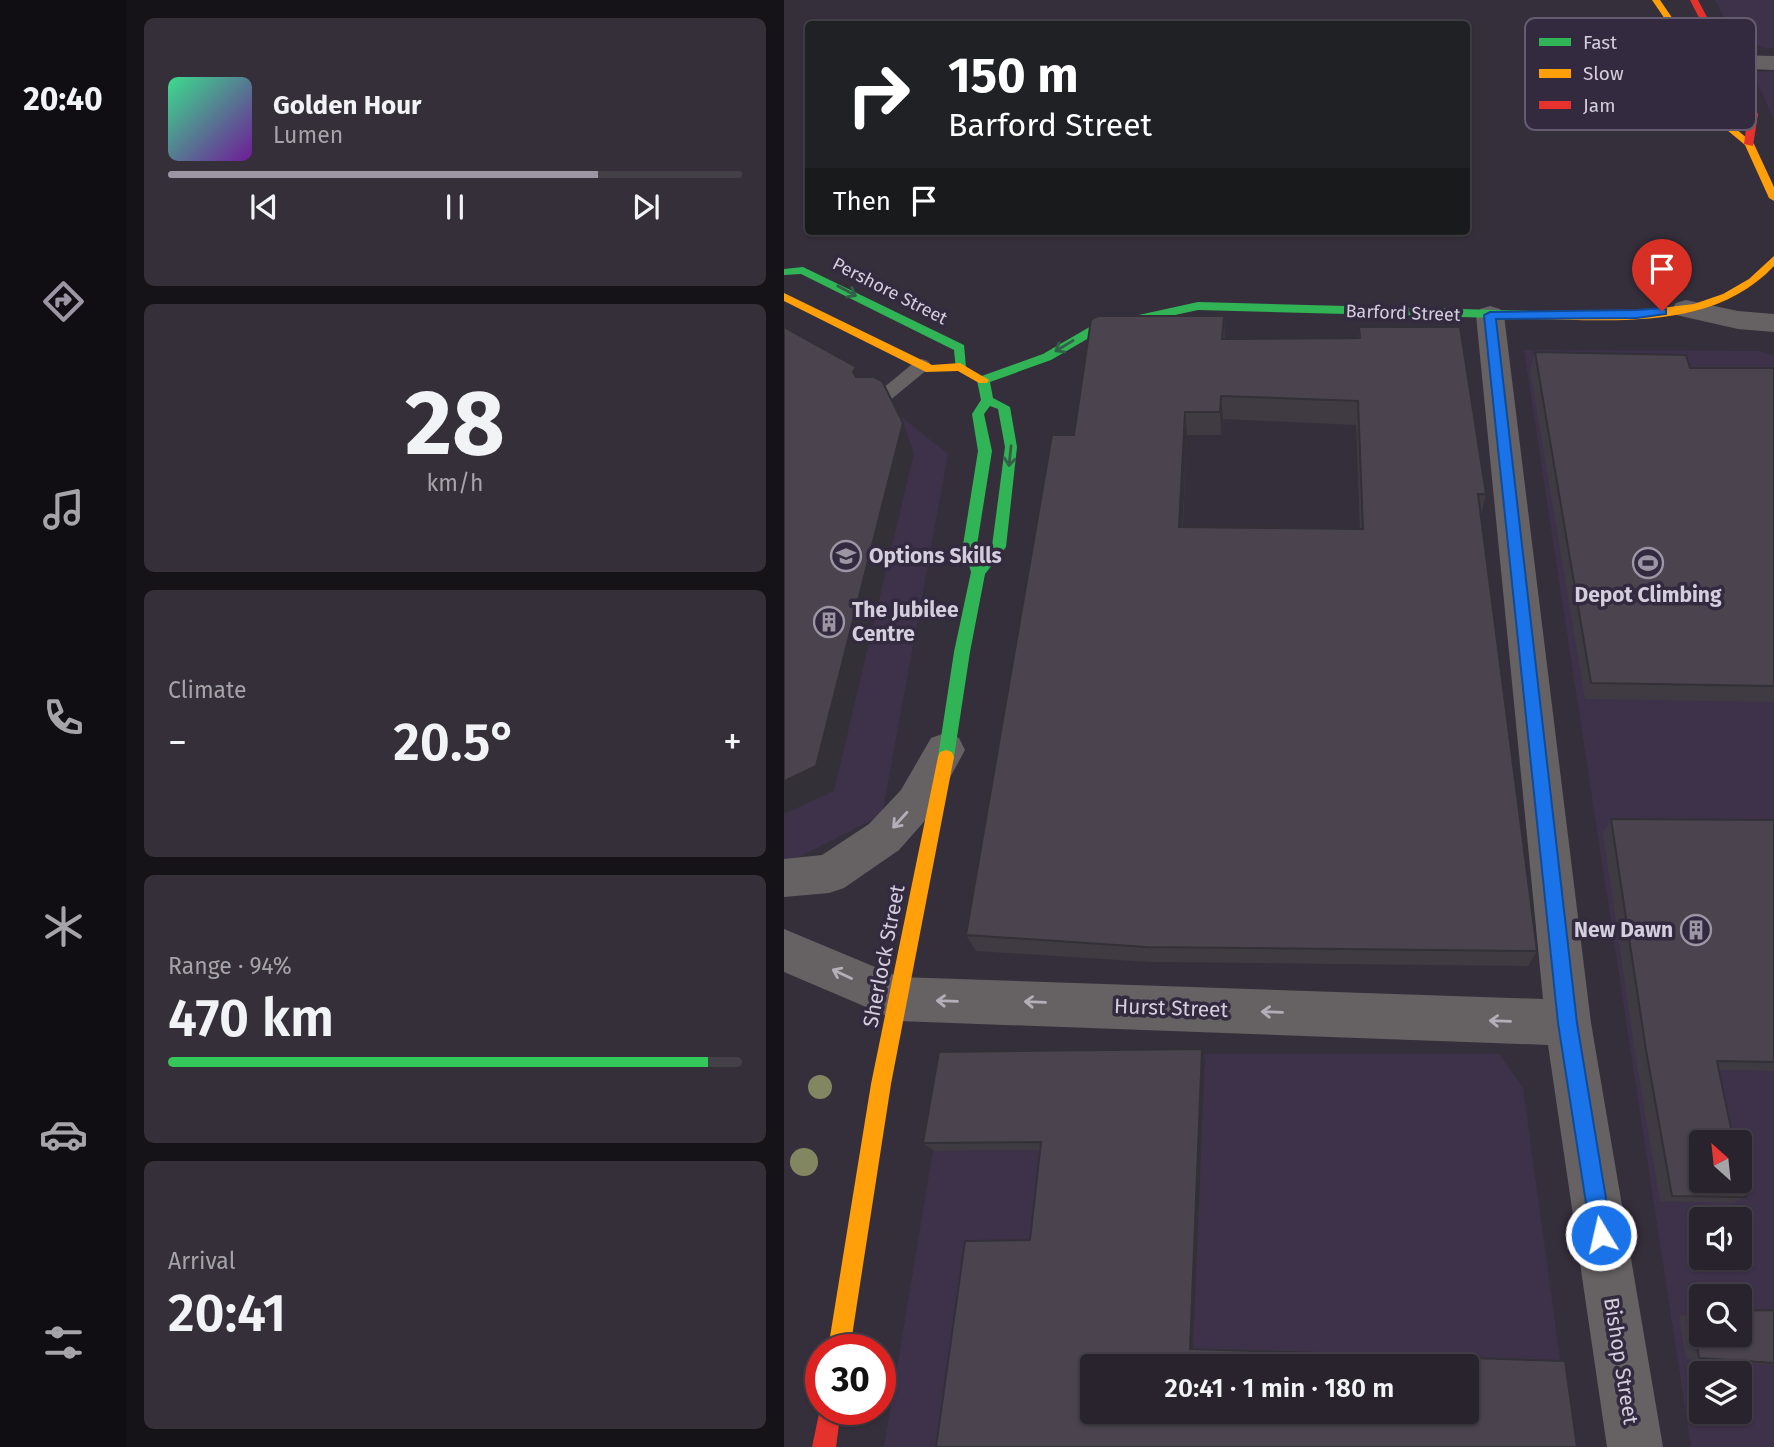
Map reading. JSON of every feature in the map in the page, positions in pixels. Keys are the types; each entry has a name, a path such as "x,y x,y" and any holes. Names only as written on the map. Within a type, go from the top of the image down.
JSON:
{"street":[{"path":"1656,0 1668,18"},
{"path":"1694,0 1703,18"},
{"path":"1756,62 1774,63"},
{"path":"1732,130 1749,144 1774,198"},
{"path":"1749,144 1751,130"},
{"path":"1686,309 1725,297 1753,282 1774,259"},
{"name":"Pershore Street","path":"784,272 803,270 960,348 960,367"},
{"name":"Barford Street","path":"1167,295 1198,306"},
{"path":"784,296 930,369 960,367 983,380"},
{"name":"Barford Street","path":"983,380 1002,369 1042,359 1095,329 1136,317 1162,315 1198,306 1490,315 1637,314 1686,309 1738,320 1774,323"},
{"name":"Bishop Street","path":"1490,315 1568,1023 1635,1447"},
{"name":"Barford Street","path":"1002,369 1014,352"},
{"name":"Sherlock Street","path":"841,1334 881,1084 949,742 962,652 978,572 970,545 985,451 978,414 987,400 983,380"},
{"name":"Sherlock Street","path":"978,572 999,547 1012,447 1004,407 987,400"},
{"path":"784,878 830,874 884,837 915,803 949,742"},
{"name":"Hurst Street","path":"784,950 899,999 1568,1023"},
{"path":"824,1447 827,1425"}],"lane":[{"path":"877,402 922,365"}],"shaded area":[{"path":"1715,0 1774,0 1774,48 1764,48 1756,44 1756,18 1725,18"},
{"path":"1774,71 1774,120 1756,80 1756,73"},
{"name":"The Jubilee Centre","path":"784,350 894,411 948,454 882,815 787,863 784,862"},
{"path":"1524,350 1760,351 1774,356 1774,1447 1691,1447"},
{"path":"949,1054 1499,1054 1523,1088 1572,1447 884,1447 888,1425 896,1425 896,1374"}],"building":[{"path":"1098,316 1224,316 1222,339 1360,338 1359,327 1460,327 1486,494 1478,494 1537,951 1146,947 966,935 1052,435 1074,435 1091,320","holes":["1221,396 1358,401 1363,529 1179,527 1185,412 1220,412"]},
{"name":"The Jubilee Centre","path":"784,327 856,367 853,372 856,377 874,377 882,381 903,423 816,766 784,781"},
{"name":"Depot Climbing","path":"1535,352 1686,355 1690,368 1774,368 1774,686 1591,683"},
{"name":"New Dawn","path":"1611,819 1774,820 1774,1062 1717,1061 1731,1130 1689,1130 1689,1194 1745,1194 1746,1197 1672,1196 1646,1050"},
{"path":"1202,1049 1190,1349 1346,1354 1080,1354 1080,1424 1479,1424 1479,1358 1565,1361 1577,1447 936,1447 965,1241 1030,1240 1041,1142 923,1143 939,1052"},
{"path":"1774,1310 1774,1363 1699,1358 1697,1347 1752,1347 1752,1311"}],"traffic: fast":[{"path":"784,272 803,270 960,348 960,367"},
{"path":"983,380 1047,357 1097,328 1198,306 1532,315"},
{"path":"978,572 970,545 985,451 978,414 987,400 983,380"},
{"path":"946,757 962,652 978,572 999,547 1011,447 1004,407 987,400"}],"traffic: slow":[{"path":"1656,0 1668,18"},
{"path":"1732,130 1749,144 1774,198"},
{"path":"1532,315 1628,315 1663,313 1696,307 1727,297 1753,281 1774,259"},
{"path":"784,296 930,369 960,367 983,380"},
{"path":"841,1334 881,1084 946,757"}],"traffic: jam":[{"path":"1694,0 1703,18"},
{"path":"1749,144 1751,130"},
{"path":"824,1447 827,1425"}],"place":[{"name":"Options Skills","path":"846,556"},
{"name":"Depot Climbing","path":"1648,563"},
{"name":"The Jubilee Centre","path":"829,622"},
{"name":"New Dawn","path":"1696,930"}],"route":[{"path":"1601,1235 1568,1023 1490,315 1637,314 1662,311"}]}
